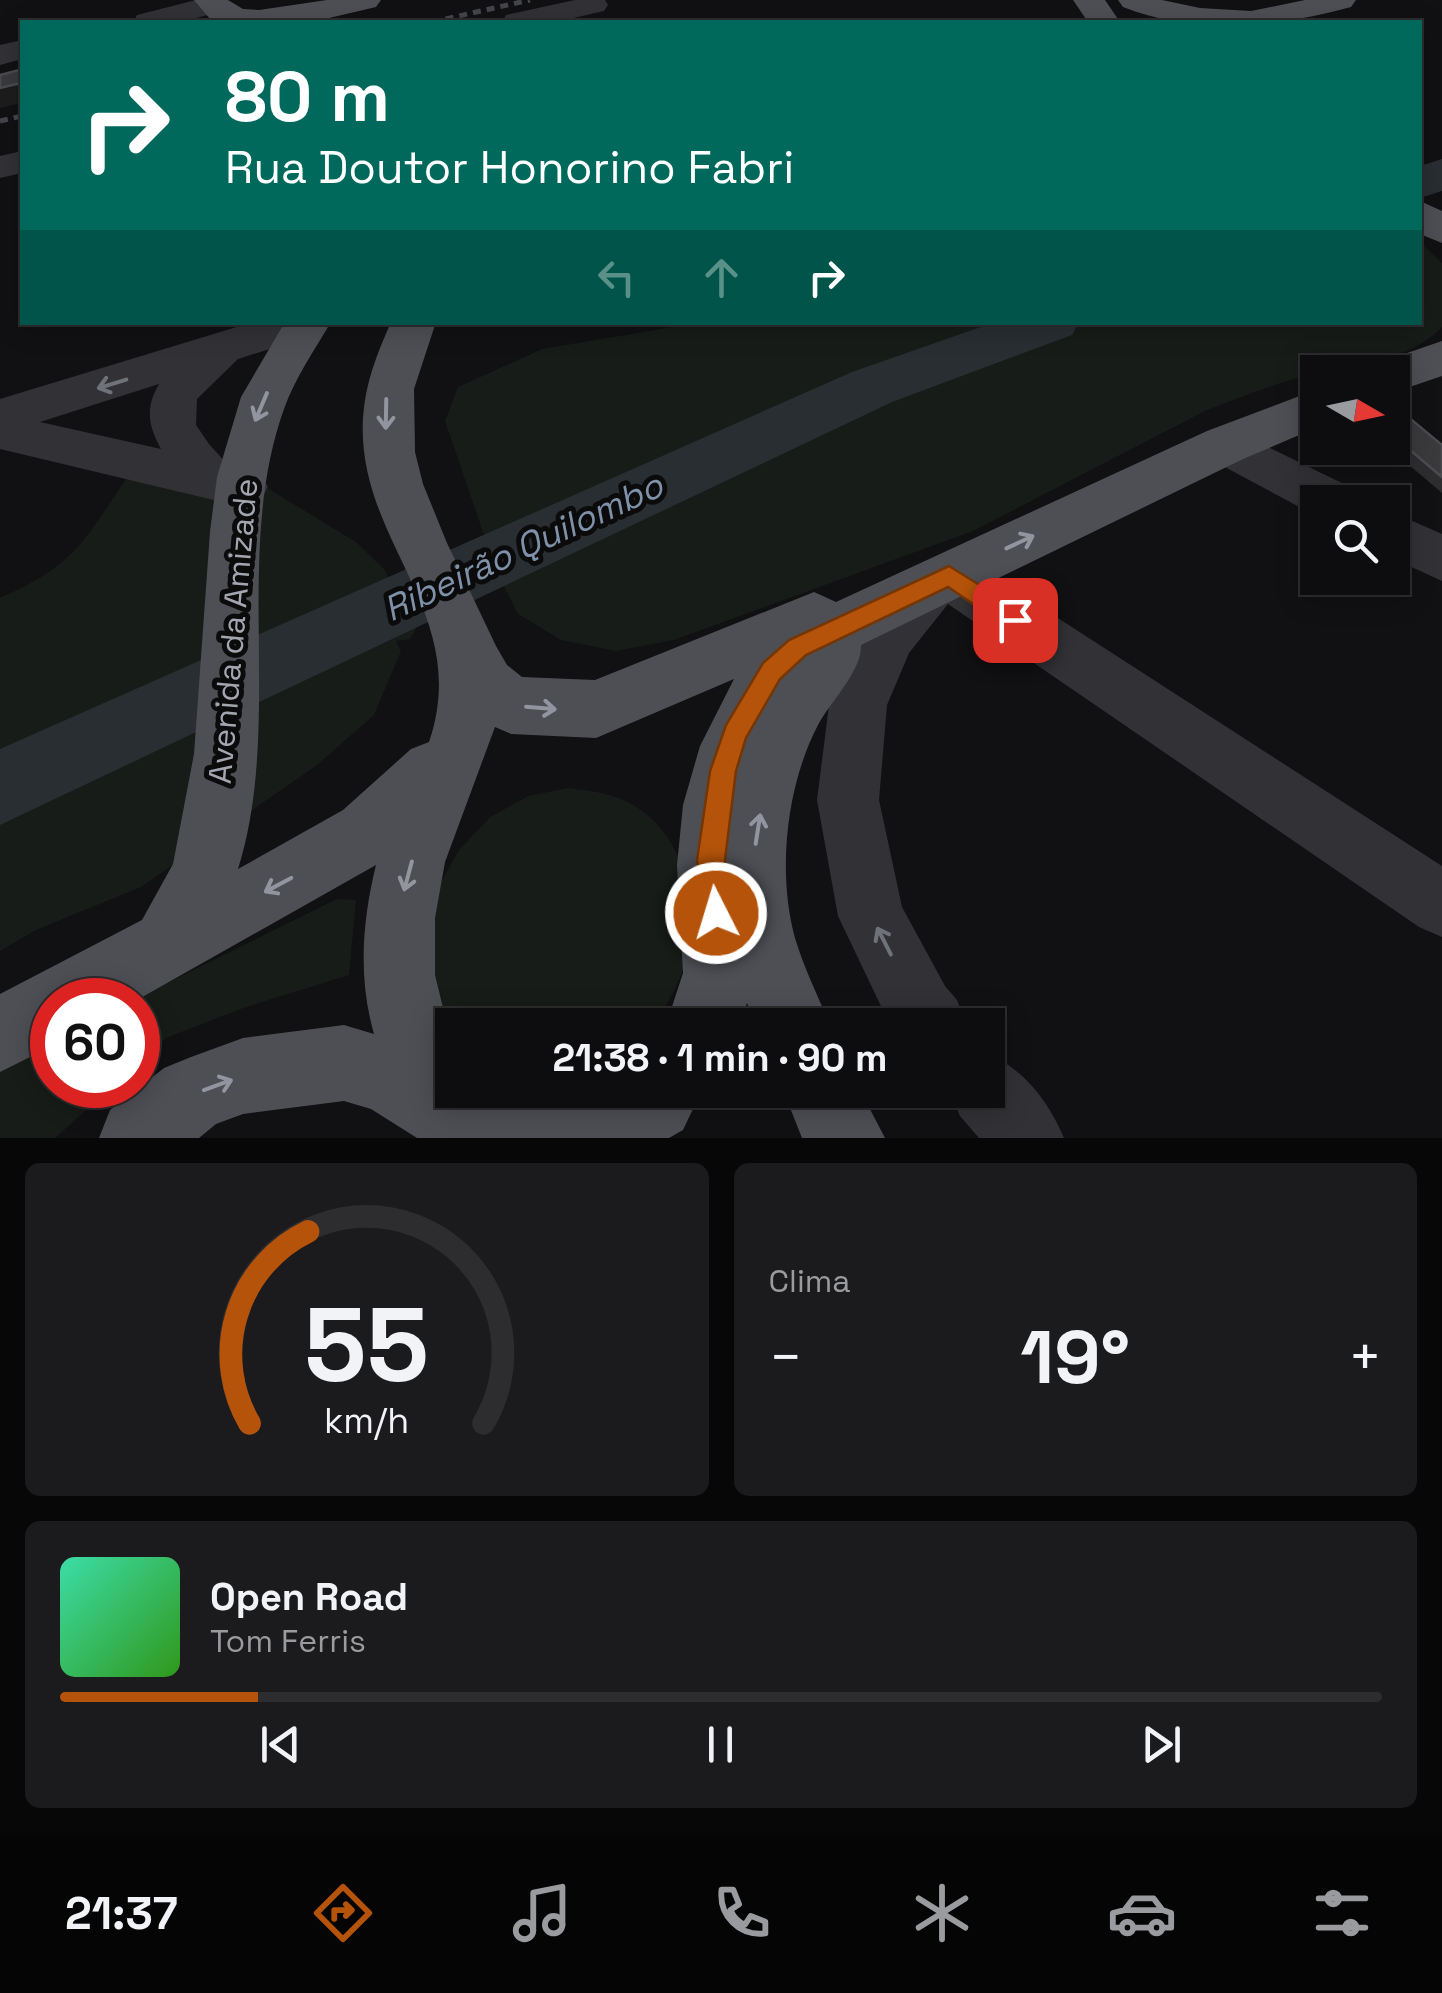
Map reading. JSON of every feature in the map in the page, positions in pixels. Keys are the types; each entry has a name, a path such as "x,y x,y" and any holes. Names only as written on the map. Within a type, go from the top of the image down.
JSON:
{"main road":[{"path":"226,12 296,16 365,0"},
{"path":"1274,20 1340,0"},
{"path":"1106,10 1217,20"},
{"path":"1106,10 1150,20"},
{"name":"Avenida da Amizade","path":"166,944 206,865 225,766 229,636 226,482 278,371 305,325"},
{"path":"412,325 395,358 386,395 386,443 410,521 465,658 486,685 511,705 596,709 786,626 862,600 920,590"},
{"path":"1410,370 1442,358"},
{"path":"709,1008 719,976 711,860 721,783 735,734 772,671 797,648 1225,445 1300,414"},
{"path":"786,1008 774,980 755,911 755,841 770,756 806,684 836,647 920,590"},
{"path":"104,978 330,858 376,829 410,801 436,768 465,658"},
{"path":"462,1127 419,1057 400,990 400,909 419,837 456,760 465,658"},
{"path":"0,1035 30,1018"},
{"path":"138,1138 191,1095 226,1082 243,1076 344,1063 389,1077 462,1127 525,1138 592,1136 645,1108"},
{"path":"828,1108 846,1138"}],"street":[{"path":"526,20 593,6"},
{"path":"164,20 226,12"},
{"path":"0,417 298,325"},
{"path":"221,351 188,373 174,396 170,418 180,447 226,482"},
{"path":"0,431 226,482"},
{"path":"1225,445 1301,485"},
{"path":"1410,542 1442,559"},
{"path":"918,1008 871,916 848,800 858,705 890,636 920,590 1442,904"},
{"path":"1001,1108 1027,1138"}],"shaded area":[{"path":"1422,244 1442,263 1442,327 1415,347 1397,355 1300,355 1300,378 1207,410 973,531 674,640 616,651 561,640 518,614 497,573 445,421 458,387 542,349 685,325 1422,325"},
{"path":"231,466 356,542 384,569 417,627 410,639 396,641 401,651 374,715 316,766 141,887 36,930 0,951 0,598 45,574 76,549 128,476"},
{"path":"568,788 606,794 641,810 663,831 678,856 691,916 681,976 663,1008 442,1008 431,986 436,891 459,850 490,817 528,796"},
{"path":"337,899 356,900 349,975 246,1007 160,1044 160,987"},
{"path":"30,1048 30,1108 88,1108 55,1138 0,1138 0,1063"}],"building":[{"path":"19,70 20,83 0,88 0,75"},
{"path":"1410,418 1442,445 1442,477 1410,450"}],"waterway":[{"name":"Ribeirão Quilombo","path":"1422,183 1442,173"},
{"name":"Ribeirão Quilombo","path":"0,787 872,387 1045,325"}],"railway":[{"path":"441,20 530,0"},
{"path":"0,121 20,116"}],"route":[{"path":"716,913 711,860 723,771 735,734 772,671 797,648 949,576 1015,620"}]}
